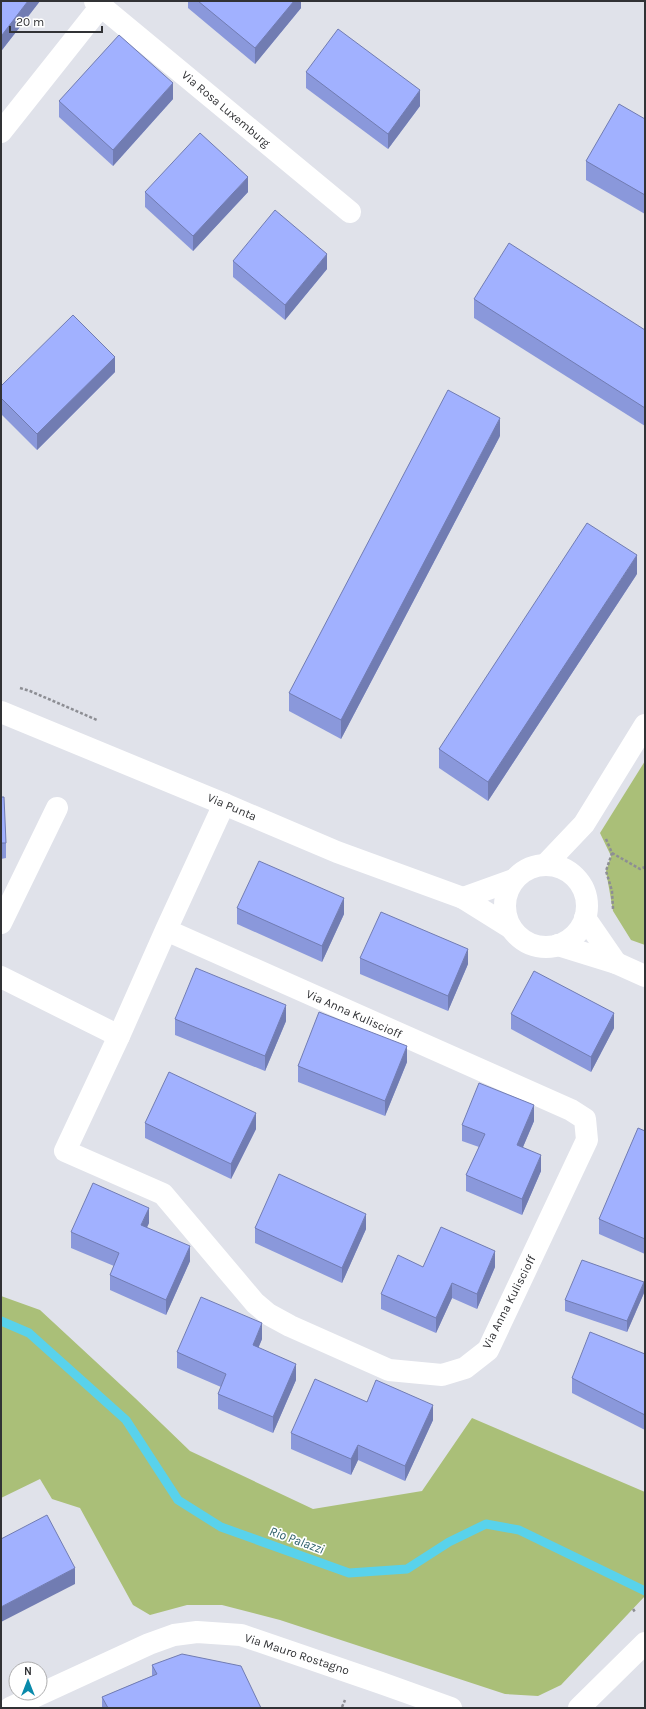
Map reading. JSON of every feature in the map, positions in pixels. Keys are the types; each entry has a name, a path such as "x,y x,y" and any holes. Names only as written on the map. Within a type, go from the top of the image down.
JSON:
{"street":[{"name":"Via Rosa Luxemburg","path":"1,132 98,4 350,212"},
{"name":"Via Punta","path":"1,712 337,852 463,898 511,928 518,936 527,942 537,946 558,945 570,939 579,930 585,918 587,906 586,895 573,874"},
{"path":"545,864 584,824 645,725"},
{"name":"Via Anna Kuliscioff","path":"166,930 571,1110 585,1119 587,1140 488,1350 465,1368 442,1375 389,1370 290,1326 268,1314 255,1303 163,1194 65,1151 119,1036 166,930 224,804"},
{"path":"1,923 56,808"},
{"path":"463,898 513,880 522,872 545,864 555,866 573,874 584,824"},
{"path":"511,928 506,916 505,904 513,880"},
{"path":"585,918 616,963"},
{"name":"Via Punta","path":"558,945 616,963 645,976"},
{"path":"1,977 119,1036"},
{"name":"Via Mauro Rostagno","path":"10,1708 149,1644 174,1635 197,1632 241,1635 381,1682 451,1708"},
{"path":"579,1708 645,1643"}],"path":[{"path":"15,687 30,691 103,722"},
{"path":"584,824 604,834 612,853 640,869 645,867"},
{"path":"612,853 606,871 612,891 613,911"},
{"path":"632,1609 635,1612"}],"green space":[{"path":"645,761 645,945 631,940 613,911 606,871 611,856 600,833"},
{"path":"1,1296 40,1310 190,1451 313,1509 422,1491 472,1418 645,1492 645,1596 561,1685 538,1696 505,1694 280,1620 222,1605 187,1605 150,1615 133,1605 80,1508 52,1499 40,1479 1,1498"}],"building":[{"path":"1,1 28,1 2,35 1,34"},
{"path":"198,1 294,1 255,48"},
{"path":"338,29 420,90 388,134 306,72"},
{"path":"119,35 173,83 113,150 59,101"},
{"path":"619,104 645,119 645,195 586,161"},
{"path":"200,133 248,177 193,236 145,192"},
{"path":"275,210 327,254 285,305 233,261"},
{"path":"509,243 645,330 645,408 474,299"},
{"path":"73,315 115,357 37,434 1,398 1,386"},
{"path":"448,390 500,418 341,720 289,693"},
{"path":"587,523 637,555 488,782 439,749"},
{"path":"1,797 4,797 6,843 1,843"},
{"path":"259,861 344,898 322,946 237,908"},
{"path":"381,912 468,949 448,996 360,958"},
{"path":"196,968 286,1005 265,1056 175,1019"},
{"path":"534,971 614,1013 591,1057 511,1014"},
{"path":"319,1012 407,1046 385,1101 298,1066"},
{"path":"169,1072 256,1113 231,1164 145,1123"},
{"path":"479,1083 534,1105 517,1145 541,1155 522,1199 466,1175 485,1134 462,1125"},
{"path":"638,1128 645,1131 645,1239 599,1219"},
{"path":"279,1174 366,1214 342,1268 255,1228"},
{"path":"93,1183 149,1208 141,1225 190,1246 166,1300 110,1275 119,1253 71,1232"},
{"path":"441,1227 495,1251 477,1294 452,1283 436,1318 381,1294 398,1255 423,1267"},
{"path":"582,1260 644,1282 627,1321 565,1300"},
{"path":"201,1297 262,1323 253,1345 296,1364 273,1417 218,1394 226,1374 177,1352"},
{"path":"590,1332 645,1354 645,1415 572,1378"},
{"path":"315,1379 367,1402 376,1380 433,1405 405,1466 358,1445 351,1459 291,1433"},
{"path":"47,1515 75,1568 1,1607 1,1539"},
{"path":"182,1654 241,1666 261,1708 108,1708 102,1697 157,1674 152,1665"}],"waterway":[{"name":"Rio Palazzi","path":"1,1321 29,1333 126,1420 178,1500 221,1527 349,1573 407,1569 449,1542 486,1524 519,1530 645,1591"}]}
